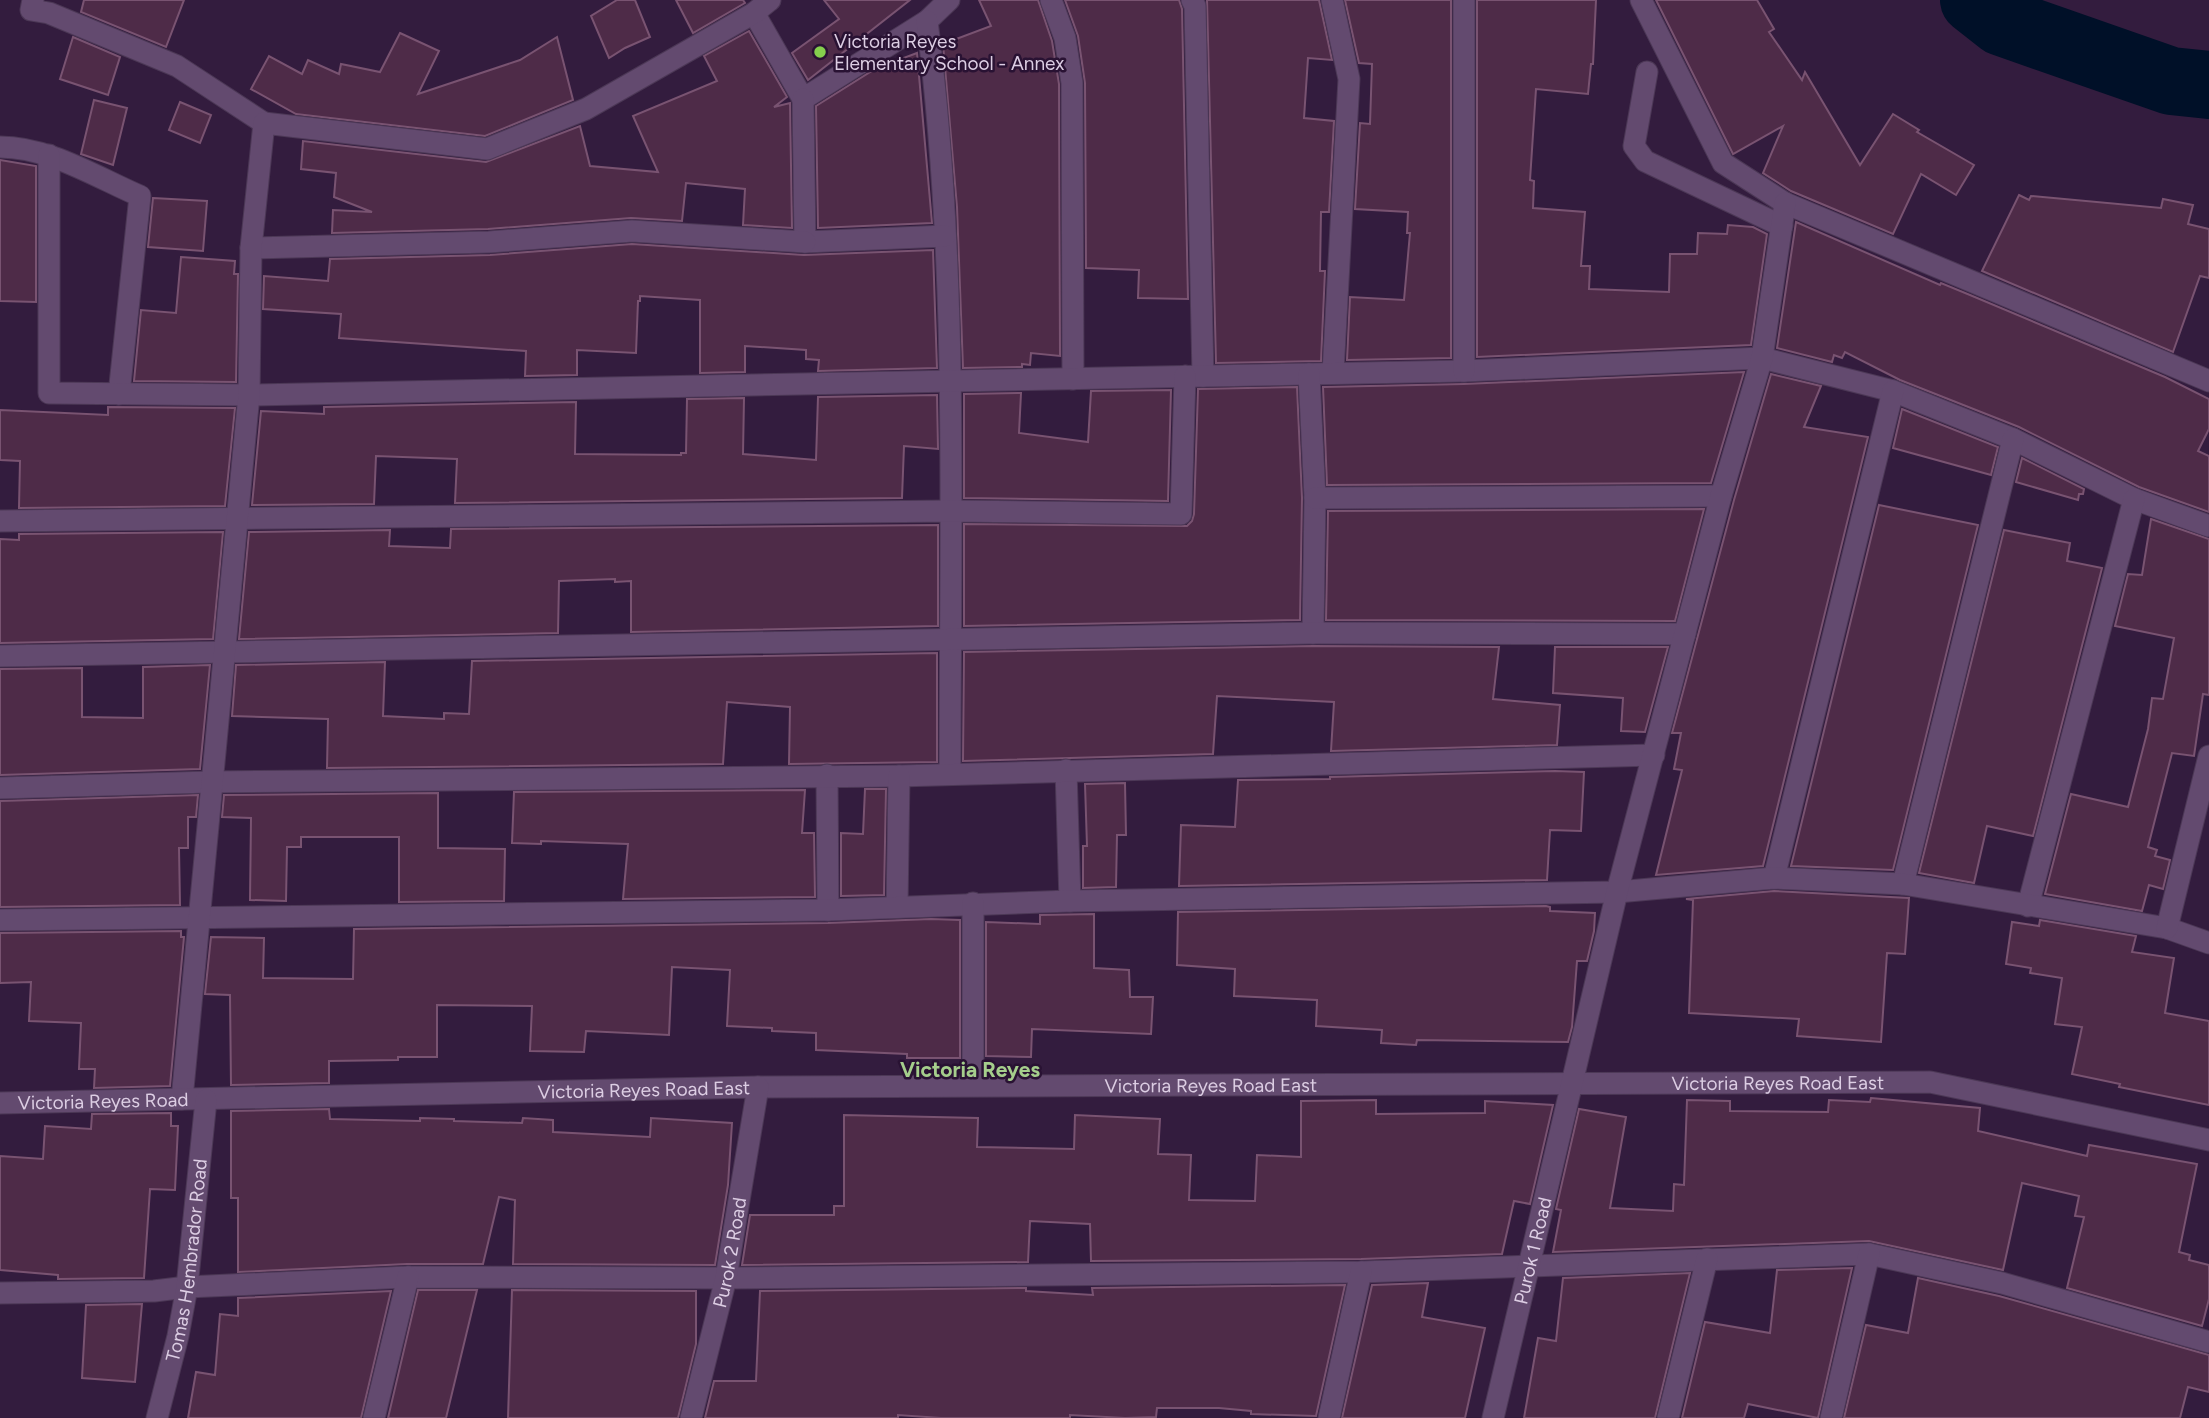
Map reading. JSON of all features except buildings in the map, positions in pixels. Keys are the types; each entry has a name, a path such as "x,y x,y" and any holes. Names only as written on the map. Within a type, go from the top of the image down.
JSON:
{"street":[{"path":"33,0 31,10 49,13 177,66 264,123 487,149 586,109 762,6 803,99 804,242"},
{"path":"803,99 927,21 949,0"},
{"path":"1051,0 1065,38 1072,83 1073,379"},
{"path":"0,521 951,511 1181,514 1194,376 1195,6 1192,0"},
{"path":"1332,0 1349,79 1333,373"},
{"path":"1464,0 1464,371"},
{"path":"1641,0 1723,163 1785,203 2209,380"},
{"path":"927,21 945,236 951,381 950,773"},
{"path":"1647,72 1634,146 1644,161 1782,226"},
{"path":"182,1099 210,782 249,395 251,248 264,123"},
{"path":"0,146 19,147 49,155 140,196 119,394"},
{"path":"49,155 49,393 249,395 1073,379 1464,371 1762,358 1893,391 2013,439 2134,499 2209,526"},
{"name":"Purok 1 Road","path":"1493,1418 1617,892 1721,496 1762,358 1785,203"},
{"path":"251,248 489,242 632,231 804,242 945,236"},
{"path":"1309,374 1315,498 1313,633"},
{"path":"1774,878 1893,391"},
{"path":"1903,884 2013,439"},
{"path":"1315,498 1721,496"},
{"path":"2028,906 2134,499"},
{"path":"0,656 1313,633 1685,634"},
{"path":"0,788 210,782 899,776 1654,755"},
{"path":"2167,928 2203,807 2209,756"},
{"path":"1066,770 1070,901"},
{"path":"827,775 828,909"},
{"path":"897,907 899,776"},
{"path":"0,920 828,909 973,903 1617,892 1774,878 1903,884 2167,928 2209,943"},
{"path":"973,903 973,1085"},
{"name":"Victoria Reyes Road East","path":"206,1100 758,1087 1930,1082 2209,1140"},
{"name":"Purok 2 Road","path":"691,1418 726,1278 758,1087"},
{"name":"Victoria Reyes Road","path":"0,1103 206,1100"},
{"name":"Tomas Hembrador Road","path":"157,1418 178,1336 187,1287 206,1100"},
{"path":"0,1293 154,1292 187,1287 408,1277 726,1278 1361,1272 1869,1254 2002,1283 2209,1342"},
{"path":"1830,1418 1869,1254"},
{"path":"1668,1418 1707,1259"},
{"path":"1329,1418 1361,1272"},
{"path":"373,1418 408,1277"}],"waterway":[{"path":"1974,0 2002,22 2171,81 2209,85"}],"place":[{"name":"Victoria Reyes Elementary School - Annex","path":"820,52"}],"district":[{"name":"Victoria Reyes","path":"970,1069"}]}
